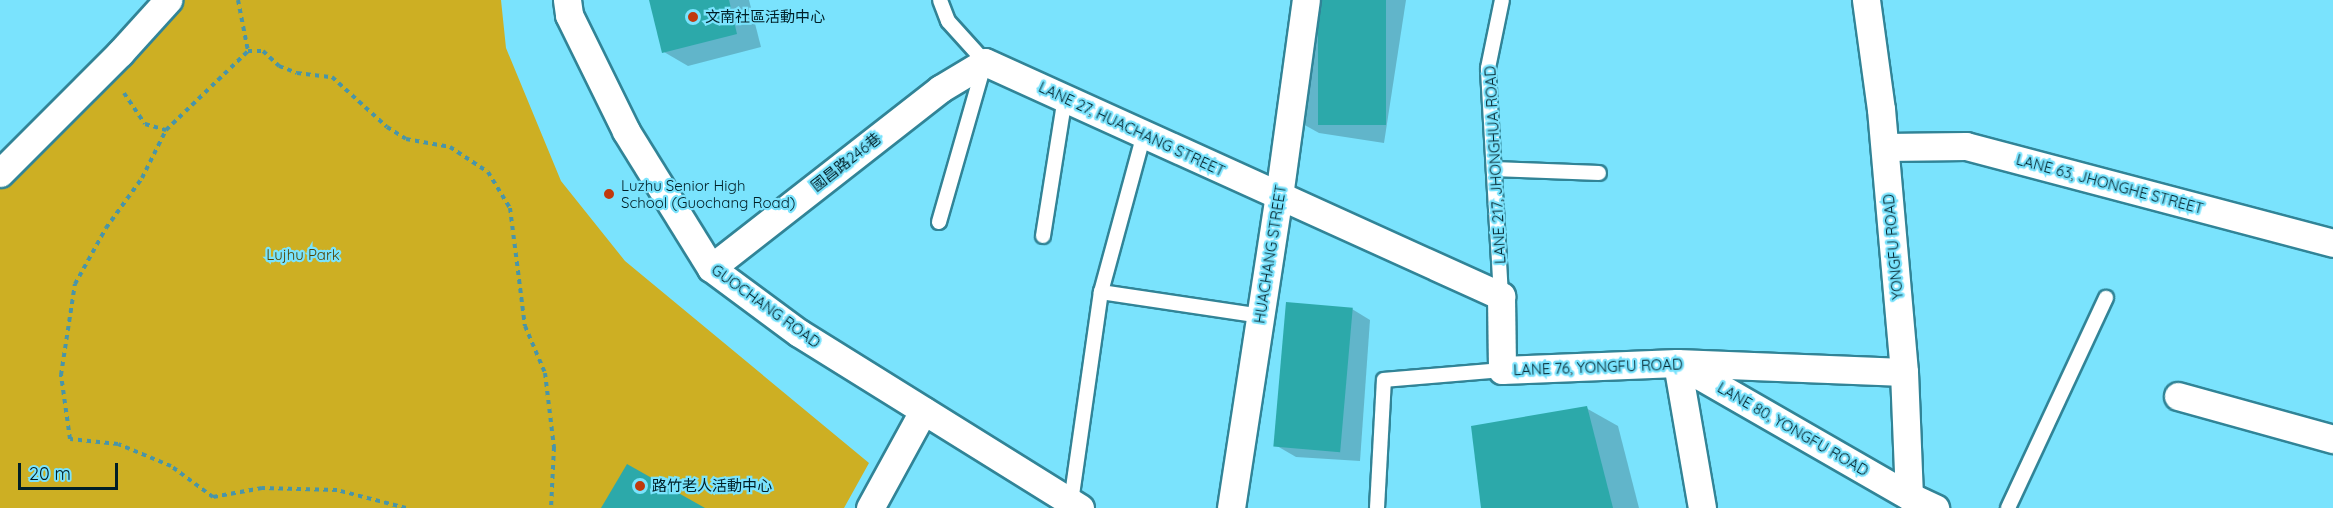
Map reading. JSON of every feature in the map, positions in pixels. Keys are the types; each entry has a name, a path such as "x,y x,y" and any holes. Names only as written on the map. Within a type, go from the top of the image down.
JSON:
{"street":[{"path":"0,173 108,66 168,0"},
{"name":"GUOCHANG ROAD","path":"567,0 569,15 627,130 711,268 799,333 1075,505"},
{"name":"HUACHANG STREET","path":"1231,508 1279,196 1306,0"},
{"name":"YONGFU ROAD","path":"1866,0 1885,147 1904,372 1910,496"},
{"name":"國昌路246巷","path":"711,268 940,89 986,62"},
{"name":"LANE 27, HUACHANG STREET","path":"986,62 1279,196"},
{"name":"LANE 63, JHONGHE STREET","path":"1885,147 1966,146 2333,243"},
{"path":"1279,196 1501,296"},
{"name":"LANE 76, YONGFU ROAD","path":"1501,296 1502,370 1677,363 1904,372"},
{"path":"1677,363 1702,508"},
{"name":"LANE 80, YONGFU ROAD","path":"1677,363 1935,508"},
{"path":"2178,396 2333,439"},
{"path":"870,508 923,411"}],"lane":[{"path":"939,222 986,62 948,21 940,0"},
{"name":"LANE 217, JHONGHUA ROAD","path":"1501,296 1488,68 1502,0"},
{"path":"1043,236 1065,98"},
{"path":"1075,505 1101,292 1144,134"},
{"path":"1494,169 1599,173"},
{"path":"1101,292 1261,316"},
{"path":"2008,508 2106,298"},
{"path":"1377,508 1384,380 1502,370"}],"path":[{"path":"238,0 248,51"},
{"path":"406,508 337,490 262,488 213,497 171,466 118,444 70,439 61,375 75,284 106,228 142,178 166,130 248,51 263,51 279,66 297,73 332,77 387,127 406,139 450,147 488,172 510,208 525,326 545,373 554,447 552,508"},
{"path":"108,66 128,103 144,123 166,130"}],"green space":[{"name":"Lujhu Park","path":"183,0 501,0 506,48 561,181 625,261 869,463 844,508 0,508 0,187"}],"building":[{"name":"文南社區活動中心","path":"649,0 729,0 737,34 662,53"},
{"path":"1318,0 1386,0 1386,125 1318,125"},
{"path":"1286,302 1353,308 1340,452 1273,446"},
{"path":"1587,406 1613,508 1481,508 1471,426"},
{"name":"路竹老人活動中心","path":"627,464 705,508 601,508"}],"place":[{"name":"文南社區活動中心","path":"693,17"},
{"name":"Luzhu Senior High School (Guochang Road)","path":"609,194"},
{"name":"路竹老人活動中心","path":"640,486"}]}
